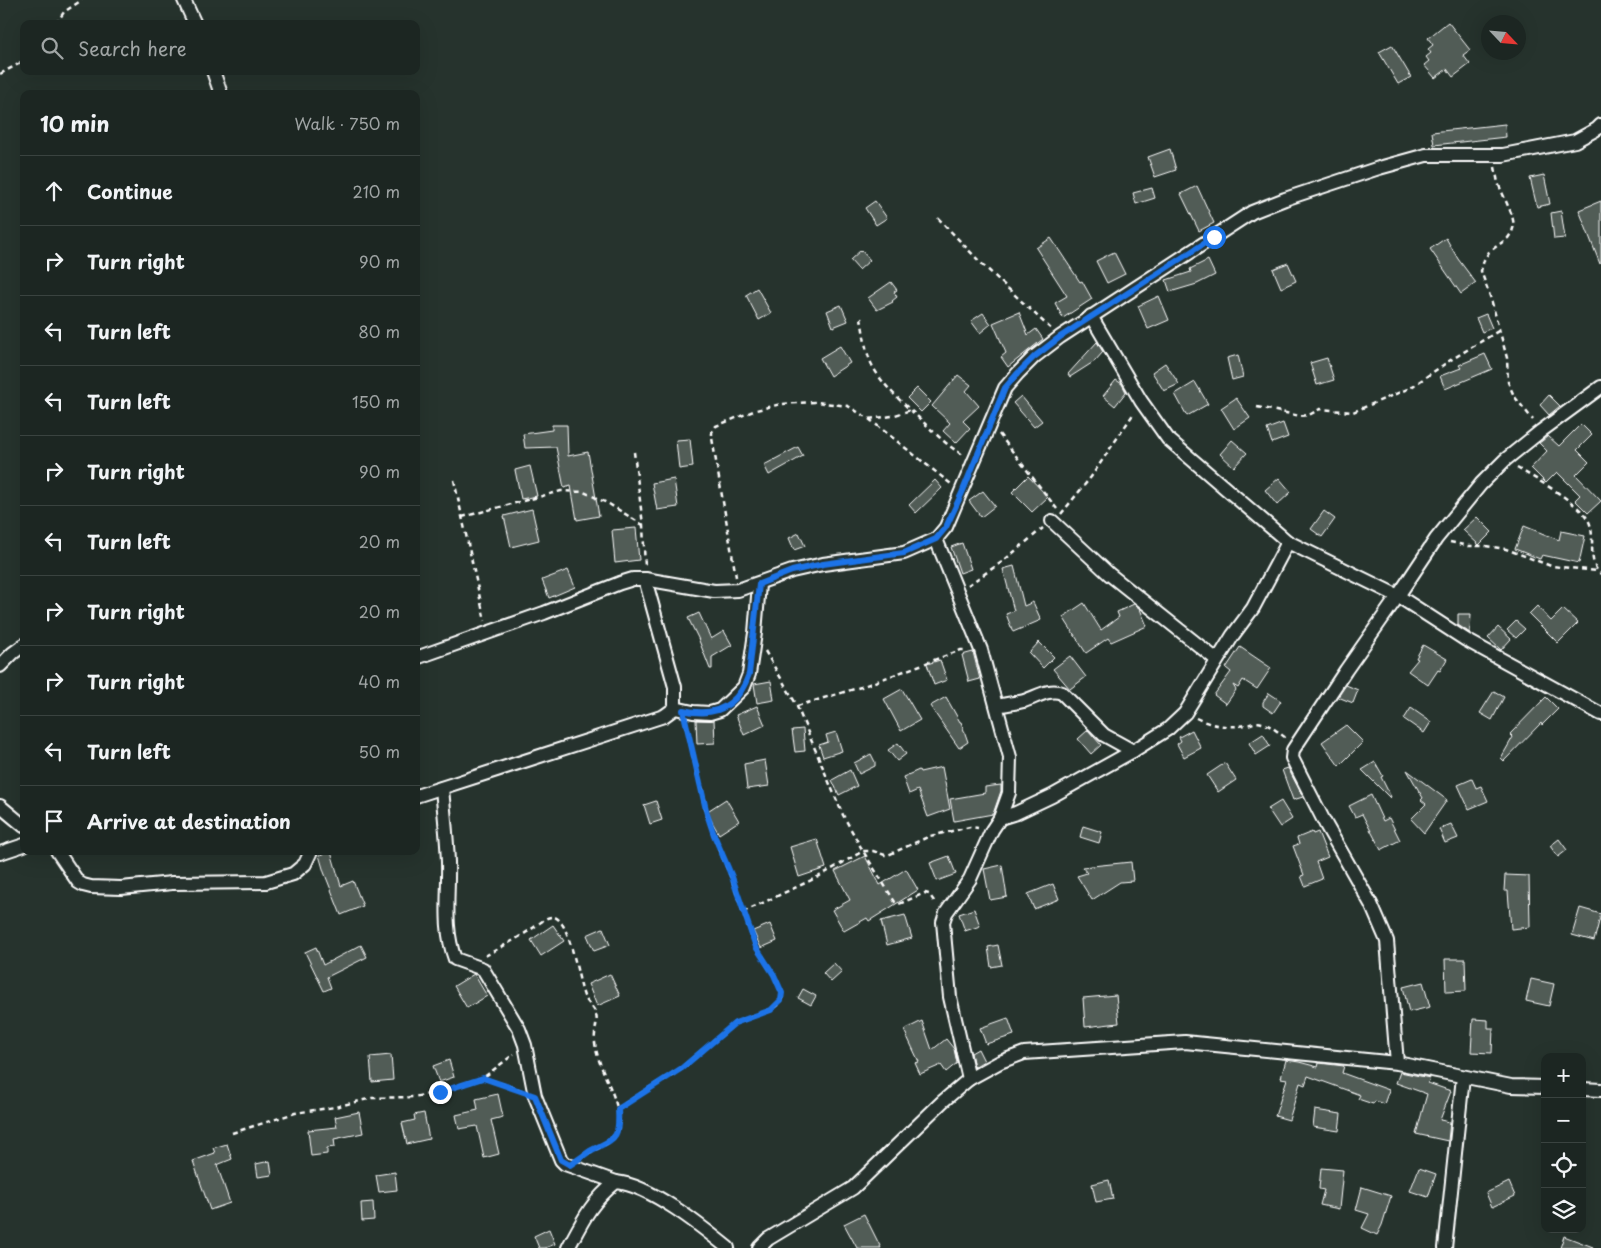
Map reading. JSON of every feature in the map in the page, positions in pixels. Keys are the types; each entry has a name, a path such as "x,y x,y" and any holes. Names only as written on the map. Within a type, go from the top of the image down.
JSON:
{"street":[{"path":"184,0 193,20"},
{"path":"215,75 220,90"},
{"path":"420,657 544,613 620,582 632,579 645,579 714,592 738,590 792,571 823,564 904,553 936,539 946,527 962,493 1005,388 1034,357 1091,316 1229,227 1260,209 1379,168 1426,155 1493,156 1575,141 1601,125"},
{"path":"1091,316 1141,401 1168,439 1288,542 1398,596 1466,640 1601,714"},
{"path":"1397,1063 1387,941 1371,904 1326,825 1292,758 1293,750 1436,539 1481,484 1505,460 1601,387"},
{"path":"1056,518 1109,574 1217,660"},
{"path":"936,539 981,650 1010,757 1009,793 1000,818 992,830 970,878 944,917 943,922 950,997 969,1079"},
{"path":"1000,818 1016,813 1052,796 1133,751 1168,729 1186,713 1217,660 1253,608 1288,542"},
{"path":"645,579 679,709"},
{"path":"420,795 664,716 679,709 710,713 720,710 738,695 744,687 749,674 759,584"},
{"path":"0,666 20,648"},
{"path":"996,706 1024,701 1051,691 1062,693 1104,735 1133,751"},
{"path":"442,788 448,863 448,915 450,938 455,959 483,969 519,1029 525,1045 535,1096 561,1160 616,1182 628,1183 642,1188 701,1226 728,1248"},
{"path":"0,806 20,823"},
{"path":"0,853 20,846"},
{"path":"60,855 78,882 83,885 121,888 172,883 266,882 293,874 305,864 309,855"},
{"path":"759,1248 768,1239 853,1188 942,1102 969,1079 1000,1062 1024,1053 1185,1042 1397,1063 1512,1086 1541,1087"},
{"path":"1445,1248 1463,1077"},
{"path":"1586,1089 1601,1090"},
{"path":"568,1248 587,1212 602,1194 616,1182"}],"path":[{"path":"59,20 64,12 82,0"},
{"path":"0,74 20,63"},
{"path":"1493,156 1498,183 1512,215 1514,225 1512,232 1489,252 1481,271 1491,299 1507,358 1508,382 1514,396 1541,431"},
{"path":"938,218 982,264 1060,337"},
{"path":"861,318 866,350 872,365 887,388 944,441 961,454 975,461"},
{"path":"1257,407 1300,416 1309,415 1320,409 1353,412 1410,388 1449,361 1500,330"},
{"path":"958,591 1002,562 1056,518 1091,477 1141,401"},
{"path":"738,590 712,438 712,432 716,426 756,410 781,404 816,402 848,406 869,419 962,493"},
{"path":"869,419 892,416 911,410"},
{"path":"990,422 1056,518"},
{"path":"634,452 644,525 645,579"},
{"path":"1505,460 1551,488 1587,518 1593,530 1593,553 1598,571 1601,574"},
{"path":"454,480 488,633"},
{"path":"462,517 561,491 584,492 644,525"},
{"path":"1436,539 1468,546 1506,549 1551,566 1598,571"},
{"path":"755,632 796,706 862,851 895,902 899,904 925,893 929,894 944,917"},
{"path":"796,706 861,687 961,650 981,650"},
{"path":"618,1109 682,1068 735,1023 771,1010 781,1000 782,993 774,975 756,947 707,814 679,709"},
{"path":"1186,713 1207,723 1219,726 1233,727 1257,722 1264,723 1296,744"},
{"path":"743,912 818,877 862,851 873,851 888,855 930,836 946,832 970,827 992,830"},
{"path":"470,964 525,934 548,917 556,917 562,921 585,998 594,1009 597,1017 595,1036 598,1054 604,1075 618,1109 618,1131 611,1141 590,1151 570,1165"},
{"path":"232,1134 295,1113 335,1107 372,1098 413,1097 440,1092 483,1078 525,1045"},
{"path":"483,1078 535,1096"}],"building":[{"path":"1448,22 1470,50 1463,55 1470,64 1453,77 1447,69 1435,78 1424,65 1429,61 1426,57 1431,53 1428,49 1433,45 1428,38"},
{"path":"1392,45 1411,77 1398,84 1379,52"},
{"path":"1505,124 1506,137 1434,145 1432,132"},
{"path":"1170,149 1176,170 1155,177 1148,157"},
{"path":"1544,175 1550,204 1537,207 1530,178"},
{"path":"1197,186 1214,223 1199,231 1181,194"},
{"path":"1152,188 1155,198 1136,204 1133,193"},
{"path":"875,201 887,218 876,225 865,208"},
{"path":"1601,201 1601,263 1600,264 1579,210"},
{"path":"1561,211 1565,238 1554,239 1551,213"},
{"path":"1051,238 1080,282 1082,281 1092,299 1063,318 1055,303 1067,296 1036,248"},
{"path":"1446,238 1458,259 1476,283 1461,294 1430,249"},
{"path":"861,250 870,260 859,270 850,260"},
{"path":"1114,252 1125,274 1107,283 1096,261"},
{"path":"1208,260 1215,275 1197,284 1170,292 1166,280 1191,272 1190,269"},
{"path":"1288,263 1296,281 1281,288 1273,269"},
{"path":"891,282 897,290 894,292 897,297 893,302 877,310 868,298"},
{"path":"757,288 771,313 759,320 746,295"},
{"path":"1159,296 1169,320 1148,329 1138,306"},
{"path":"841,305 848,321 833,327 827,311"},
{"path":"1019,312 1028,335 1036,329 1043,339 1008,367 1001,357 1006,353 993,323"},
{"path":"983,313 991,324 980,333 971,321"},
{"path":"1486,314 1492,328 1482,332 1476,318"},
{"path":"1097,342 1103,352 1095,361 1070,377 1068,374"},
{"path":"840,346 850,363 830,376 820,358"},
{"path":"1485,354 1492,369 1445,389 1440,376 1461,368 1459,365"},
{"path":"1238,355 1243,377 1232,380 1227,358"},
{"path":"1327,358 1334,380 1317,385 1310,363"},
{"path":"1165,363 1179,384 1164,391 1152,372"},
{"path":"958,375 971,385 966,391 979,406 963,421 970,428 956,443 943,431 950,423 932,406"},
{"path":"1116,380 1122,384 1126,392 1115,406 1103,396"},
{"path":"1195,382 1208,404 1187,416 1175,394"},
{"path":"917,388 931,402 921,412 907,398"},
{"path":"1549,395 1560,406 1549,415 1540,405"},
{"path":"1021,396 1042,421 1034,427 1013,403"},
{"path":"1236,398 1250,418 1234,429 1221,408"},
{"path":"1283,423 1288,437 1272,443 1267,429"},
{"path":"1581,424 1592,435 1577,450 1589,462 1576,475 1601,501 1588,513 1575,500 1580,495 1557,472 1546,483 1531,468 1547,451 1539,443 1548,436 1559,446"},
{"path":"552,425 567,425 568,456 588,452 599,516 577,520 571,486 564,488 556,447 525,448 523,434 552,430"},
{"path":"690,439 693,467 679,469 676,440"},
{"path":"1232,440 1247,453 1234,467 1220,454"},
{"path":"798,447 803,456 769,475 764,465"},
{"path":"530,466 537,496 521,499 515,470"},
{"path":"1028,476 1048,497 1032,512 1012,492"},
{"path":"1279,478 1291,492 1277,505 1265,490"},
{"path":"674,479 678,507 657,510 652,483"},
{"path":"935,480 942,488 916,513 909,505"},
{"path":"983,491 995,506 981,517 969,501"},
{"path":"532,509 539,540 511,547 504,516"},
{"path":"1324,511 1335,519 1322,537 1311,529"},
{"path":"1477,517 1492,532 1479,545 1463,530"},
{"path":"1524,526 1559,540 1561,531 1585,536 1579,563 1542,555 1540,559 1515,549"},
{"path":"636,528 639,560 615,563 612,530"},
{"path":"799,533 805,546 794,550 789,538"},
{"path":"962,543 971,569 960,573 951,547"},
{"path":"1014,566 1024,606 1033,602 1041,620 1013,632 1006,614 1014,611 1003,569"},
{"path":"568,570 575,587 549,598 542,580"},
{"path":"1084,603 1101,630 1119,617 1117,612 1134,604 1140,609 1147,626 1111,642 1108,638 1086,653 1063,617"},
{"path":"1537,606 1551,621 1563,609 1578,623 1558,643 1529,614"},
{"path":"699,613 711,639 724,631 732,645 712,657 712,669 710,669 688,618"},
{"path":"1458,614 1471,614 1470,633 1458,625"},
{"path":"1516,621 1525,629 1516,638 1507,630"},
{"path":"1498,627 1511,639 1501,650 1488,638"},
{"path":"1039,642 1054,657 1043,668 1029,653"},
{"path":"1423,645 1447,659 1428,685 1408,671 1418,659 1416,658"},
{"path":"1240,647 1271,668 1257,689 1243,680 1238,688 1233,685 1236,690 1226,704 1214,695 1231,672 1226,668"},
{"path":"973,652 980,679 969,682 962,655"},
{"path":"1070,656 1086,677 1070,689 1053,669"},
{"path":"940,660 947,680 934,685 927,664"},
{"path":"771,681 774,700 757,703 754,684"},
{"path":"1346,685 1358,690 1353,703 1338,697"},
{"path":"902,689 920,720 901,731 884,699"},
{"path":"1494,691 1504,697 1492,720 1480,713"},
{"path":"1269,693 1281,701 1273,713 1263,706 1263,702"},
{"path":"946,697 961,722 968,742 959,748 930,706"},
{"path":"1546,697 1558,709 1542,725 1541,723 1504,761 1501,758 1513,737 1510,734"},
{"path":"757,706 765,725 744,735 736,715"},
{"path":"1411,708 1431,722 1424,733 1404,719"},
{"path":"696,720 714,720 715,743 697,744"},
{"path":"1346,725 1363,742 1339,766 1322,742"},
{"path":"803,729 805,751 795,752 792,730"},
{"path":"1088,730 1101,745 1091,754 1078,739"},
{"path":"1192,730 1201,748 1184,757 1177,744 1181,741 1179,737"},
{"path":"836,732 842,751 823,757 819,745 828,742 826,735"},
{"path":"1263,734 1270,746 1256,755 1249,743"},
{"path":"898,743 906,754 897,761 888,750"},
{"path":"871,754 875,766 859,774 854,763"},
{"path":"765,760 769,786 747,789 744,764"},
{"path":"1375,762 1383,776 1381,777 1390,798 1362,770"},
{"path":"1225,763 1236,780 1218,792 1207,775"},
{"path":"942,767 950,809 928,817 918,790 909,794 903,777 919,770 920,772"},
{"path":"1288,768 1303,797 1293,800 1282,770"},
{"path":"850,770 857,786 839,795 832,780"},
{"path":"1407,770 1447,800 1424,833 1411,819 1426,804 1421,800 1423,798"},
{"path":"1472,779 1476,788 1481,786 1488,801 1469,809 1458,785"},
{"path":"1001,785 1001,791 993,814 954,821 950,799 985,793 985,787"},
{"path":"1371,795 1383,821 1389,818 1400,840 1381,850 1362,814 1355,817 1349,806"},
{"path":"726,799 739,821 719,834 706,812"},
{"path":"656,801 662,820 650,824 644,805"},
{"path":"1281,801 1292,819 1280,827 1268,809"},
{"path":"1451,824 1458,838 1445,843 1439,829"},
{"path":"1083,826 1102,832 1099,843 1080,837"},
{"path":"1312,832 1313,834 1318,832 1328,857 1316,862 1322,879 1305,886 1301,876 1304,875 1293,846 1299,844 1297,838"},
{"path":"817,839 826,868 799,877 790,847"},
{"path":"1559,839 1567,850 1558,857 1550,846"},
{"path":"319,855 332,855 341,886 353,881 363,906 341,915"},
{"path":"865,856 880,885 906,869 918,890 869,921 867,918 844,931 832,910 850,900 835,871"},
{"path":"949,856 956,874 937,881 930,863"},
{"path":"1131,862 1133,881 1120,882 1092,900 1077,876 1087,873 1082,867"},
{"path":"1002,865 1007,897 990,900 984,869"},
{"path":"1505,875 1529,876 1530,927 1511,929 1508,891 1504,891"},
{"path":"1053,884 1059,899 1034,909 1028,894"},
{"path":"1580,908 1601,914 1594,941 1572,935"},
{"path":"974,909 980,926 965,931 959,914"},
{"path":"905,915 912,938 887,945 881,921"},
{"path":"770,924 777,941 761,948 753,931"},
{"path":"553,925 564,941 541,956 531,940"},
{"path":"603,928 610,945 594,951 587,935"},
{"path":"361,945 367,957 327,977 331,988 324,991 305,952 316,947 323,965"},
{"path":"998,945 1002,965 991,967 988,947"},
{"path":"1445,959 1465,959 1466,991 1446,992"},
{"path":"834,963 842,972 831,982 823,973"},
{"path":"474,974 487,996 467,1008 454,986"},
{"path":"610,974 620,996 597,1006 588,984"},
{"path":"1531,979 1554,984 1549,1006 1526,1001"},
{"path":"1423,982 1430,1007 1409,1012 1403,987"},
{"path":"803,989 816,996 811,1005 798,998"},
{"path":"1116,995 1119,1023 1085,1027 1083,998"},
{"path":"1008,1018 1014,1035 986,1044 980,1028"},
{"path":"1473,1019 1488,1020 1488,1028 1493,1028 1492,1053 1471,1052"},
{"path":"922,1021 932,1050 946,1039 954,1049 957,1063 946,1072 941,1065 920,1074 915,1063 919,1062 904,1030"},
{"path":"978,1049 984,1061 974,1067 971,1053"},
{"path":"391,1055 393,1080 372,1082 370,1057"},
{"path":"449,1060 454,1077 439,1082 433,1066"},
{"path":"1286,1060 1318,1067 1319,1063 1344,1066 1342,1073 1389,1090 1384,1104 1375,1101 1373,1104 1358,1099 1360,1095 1308,1076 1305,1085 1300,1083 1289,1120 1275,1116 1287,1079 1281,1078"},
{"path":"1400,1072 1430,1078 1428,1083 1451,1091 1440,1120 1450,1122 1448,1141 1416,1134 1427,1094 1396,1083"},
{"path":"498,1094 503,1117 491,1120 499,1154 484,1158 477,1126 459,1129 456,1115 478,1110 476,1099"},
{"path":"1315,1110 1341,1114 1339,1131 1313,1127"},
{"path":"359,1112 363,1133 334,1139 335,1147 327,1148 327,1154 311,1156 308,1130 337,1127 335,1117"},
{"path":"424,1113 429,1139 407,1144 402,1123 415,1120 414,1115"},
{"path":"227,1144 232,1159 217,1165 230,1203 210,1210 193,1161 215,1153 213,1148"},
{"path":"270,1161 272,1175 258,1177 256,1164"},
{"path":"1321,1168 1343,1170 1339,1209 1320,1205 1324,1190 1319,1189"},
{"path":"1419,1168 1436,1174 1428,1197 1410,1191"},
{"path":"395,1172 397,1190 379,1192 376,1175"},
{"path":"1109,1180 1113,1199 1096,1202 1092,1184"},
{"path":"1509,1182 1515,1196 1492,1207 1486,1193"},
{"path":"1362,1187 1391,1196 1377,1235 1362,1228 1369,1214 1356,1210"},
{"path":"373,1202 374,1220 362,1221 361,1203"},
{"path":"864,1214 881,1248 857,1248 844,1224"},
{"path":"549,1229 555,1244 539,1248 534,1236"},
{"path":"1564,1236 1593,1247 1593,1248 1560,1248"}],"route":[{"path":"440,1092 483,1078 535,1096 561,1160 565,1164 570,1165 590,1151 611,1141 618,1131 618,1109 682,1068 735,1023 778,1006 782,993 774,975 756,947 732,877 707,814 683,710 710,713 720,710 738,695 744,687 749,674 759,584 792,571 823,564 904,553 936,539 946,527 962,493 1005,388 1018,373 1034,357 1060,337 1214,237"}]}
